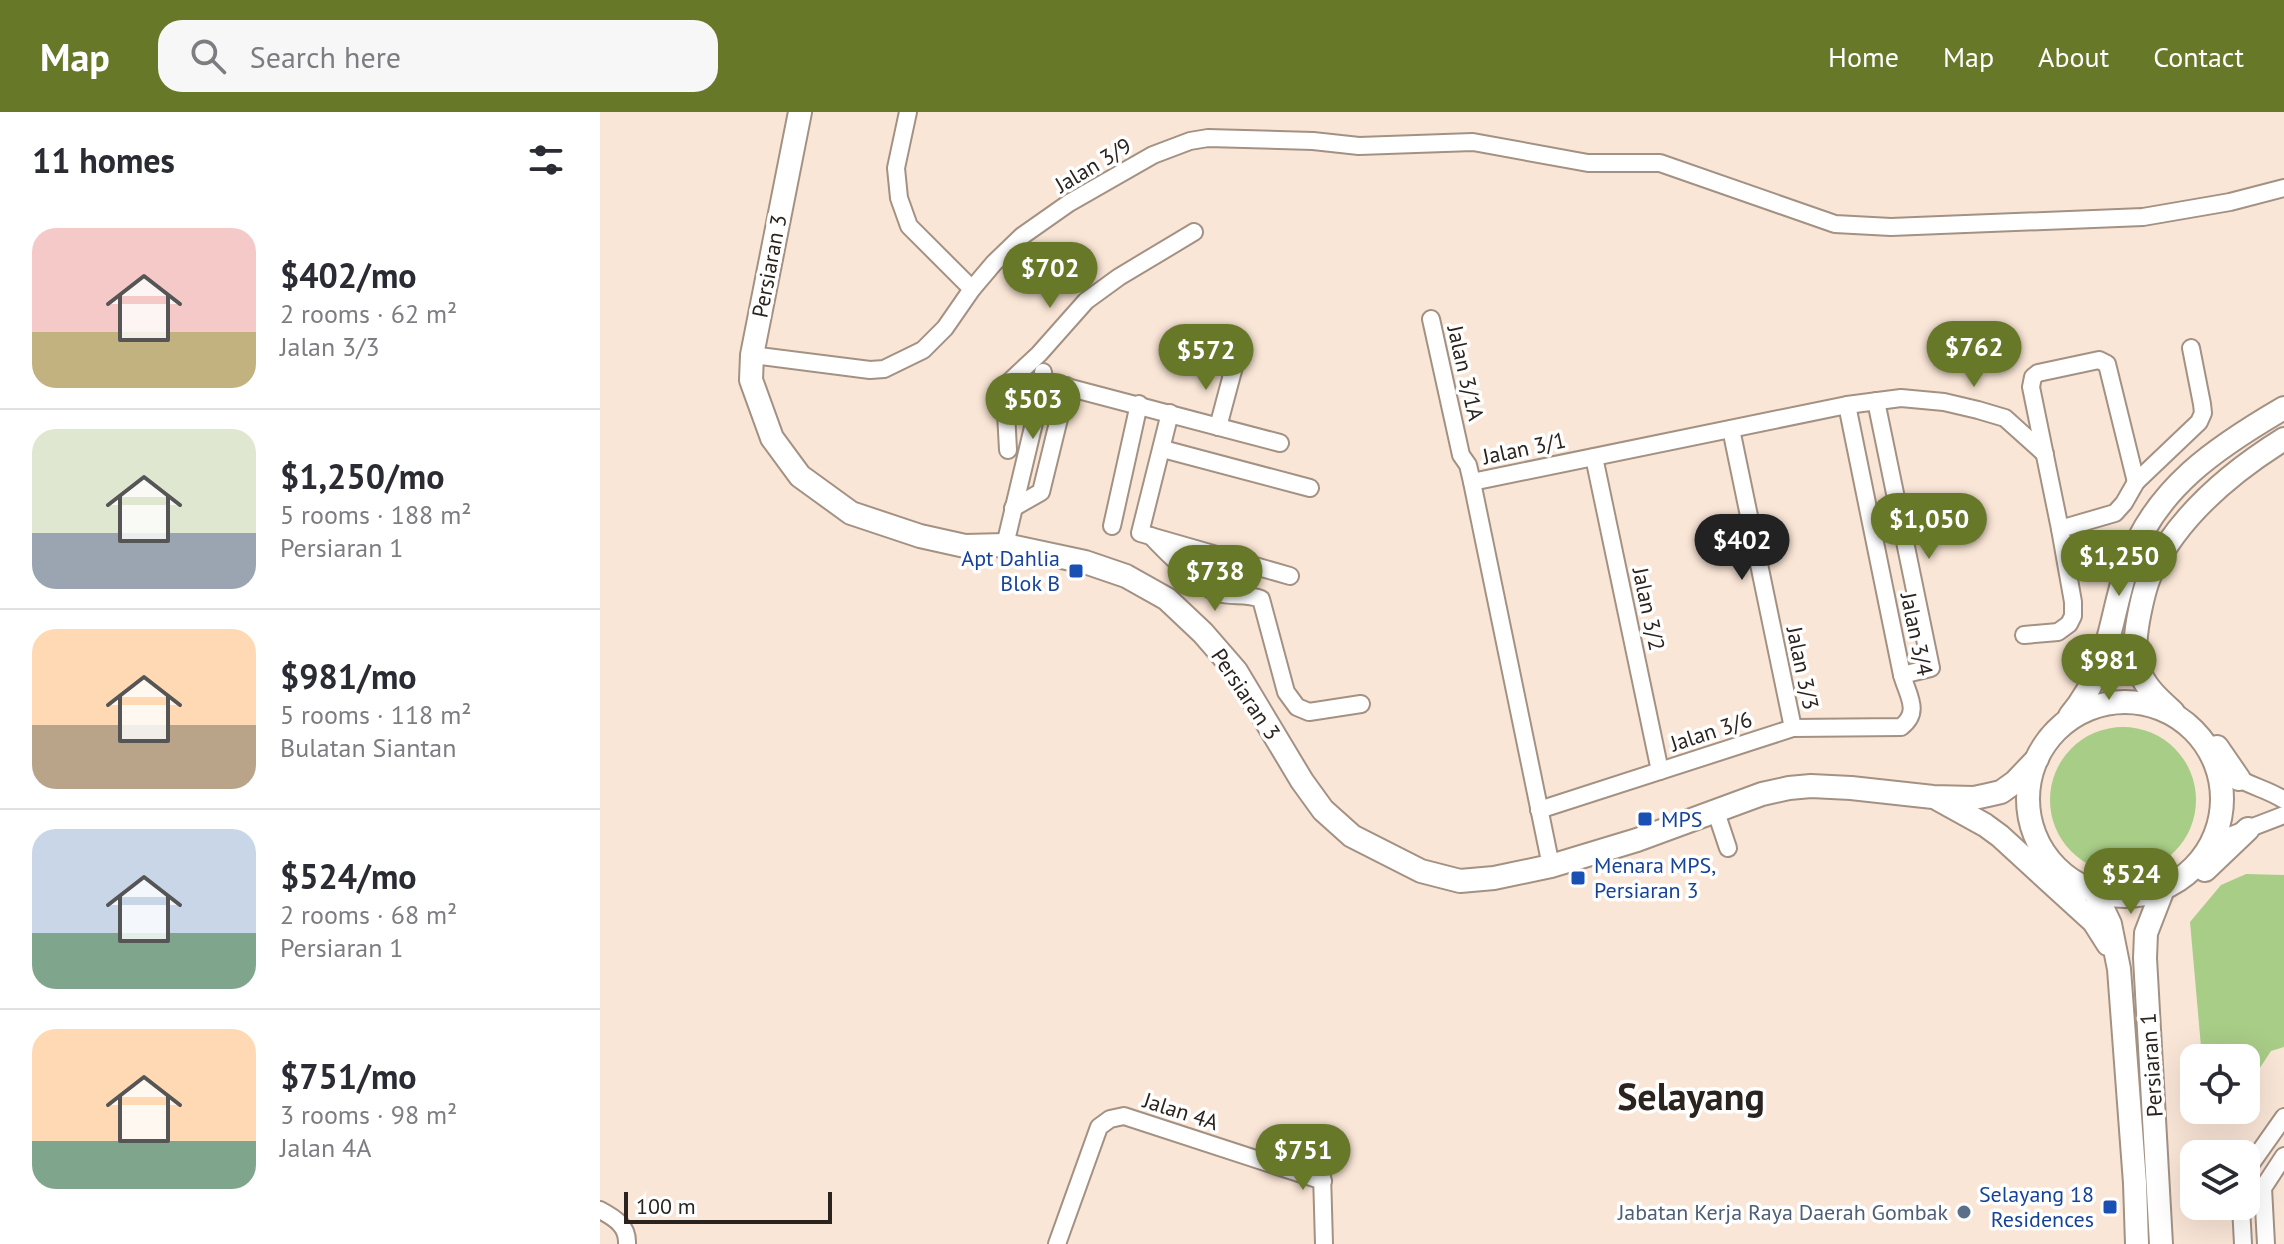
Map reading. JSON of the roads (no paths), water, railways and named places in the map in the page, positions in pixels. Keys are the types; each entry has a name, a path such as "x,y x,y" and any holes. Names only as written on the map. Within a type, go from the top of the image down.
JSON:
{"main road":[{"name":"Persiaran 3","path":"800,112 752,355 751,380 772,438 800,476 851,513 906,532 965,546 1005,545 1085,562 1126,576 1167,599 1203,633 1236,671 1302,781 1323,810 1352,836 1421,871 1457,881 1494,878 1551,866 1637,840 1762,794 1811,786 1954,797 2001,792 2037,759"},
{"path":"2284,408 2190,472 2167,494 2148,520 2128,564 2096,677 2085,697 2048,739 2037,759 2029,782 2028,807 2033,831 2044,853 2058,870 2075,883 2095,892 2134,896 2163,889 2182,878 2199,862 2211,843 2220,817 2221,789 2214,762 2195,733 2151,691 2140,674 2134,644 2151,574 2170,542 2222,483 2284,439"},
{"path":"2134,644 2146,654 2173,697 2212,738 2239,779"},
{"path":"2105,653 2002,777 1954,797 2094,922 2117,956"},
{"path":"2064,723 2086,710 2110,703 2136,703 2160,709 2182,721"},
{"name":"Persiaran 3","path":"1954,797 1994,817 2044,853"},
{"path":"2146,933 2164,911 2248,829"},
{"name":"Persiaran 1","path":"2161,1244 2145,958 2146,933 2163,889"},
{"name":"Persiaran 1","path":"2095,892 2110,924 2117,956 2137,1244"}],"street":[{"path":"908,112 896,168 899,198 909,226 972,289"},
{"name":"Jalan 3/9","path":"752,355 870,370 884,369 923,350 945,328 972,289 1022,236 1069,203 1153,155 1190,141 1208,138 1313,141 1359,146 1473,142 1588,163 1660,163 1835,224 1891,227 2143,217 2230,202 2284,188"},
{"path":"1008,450 1005,394 1009,382 1039,354 1086,301 1119,277 1194,232"},
{"name":"Jalan 3/1A","path":"1431,319 1461,455 1468,465 1472,482"},
{"path":"2060,529 2115,513 2136,482 2199,422 2203,413 2191,348"},
{"path":"1005,545 1044,381 1039,354"},
{"path":"2024,635 2058,632 2069,624 2073,616 2060,529 2031,387 2033,377 2038,373 2103,361 2107,364 2136,482"},
{"path":"1218,427 1234,367"},
{"path":"1044,381 1280,443"},
{"path":"1013,508 1041,492 1067,386"},
{"name":"Jalan 3/1","path":"1551,866 1472,482 1847,405 1901,398 1944,402 2005,418 2045,454"},
{"path":"1876,401 1931,668 1902,675"},
{"path":"1112,526 1139,404"},
{"name":"Jalan 3/4","path":"1847,405 1902,675 1913,711 1910,720 1901,727"},
{"path":"1170,413 1140,533 1290,576"},
{"name":"Jalan 3/3","path":"1731,429 1793,728"},
{"path":"1163,449 1310,488"},
{"name":"Jalan 3/2","path":"1594,457 1660,771"},
{"path":"1151,536 1168,556 1216,593 1261,599 1286,692 1297,707 1309,712 1361,704"},
{"name":"Jalan 3/6","path":"1539,810 1793,728 1901,727"},
{"path":"2214,762 2239,779 2284,800"},
{"path":"1716,812 1728,848"},
{"path":"2211,843 2284,815"},
{"name":"Jalan 4A","path":"1057,1244 1099,1127 1110,1119 1124,1116 1323,1181"},
{"path":"2260,1151 2284,1117"},
{"path":"1321,1138 1324,1244"},
{"path":"2266,1244 2263,1188 2284,1156"},
{"path":"600,1210 620,1222 627,1234 627,1244"},
{"path":"2242,1220 2243,1244"}],"place":[{"name":"Apt Dahlia Blok B","path":"1076,571"},
{"name":"MPS","path":"1645,819"},
{"name":"Menara MPS, Persiaran 3","path":"1578,878"},
{"name":"Selayang 18 Residences","path":"2110,1207"},
{"name":"Jabatan Kerja Raya Daerah Gombak","path":"1964,1212"}],"district":[{"name":"Selayang","path":"1691,1097"}]}
